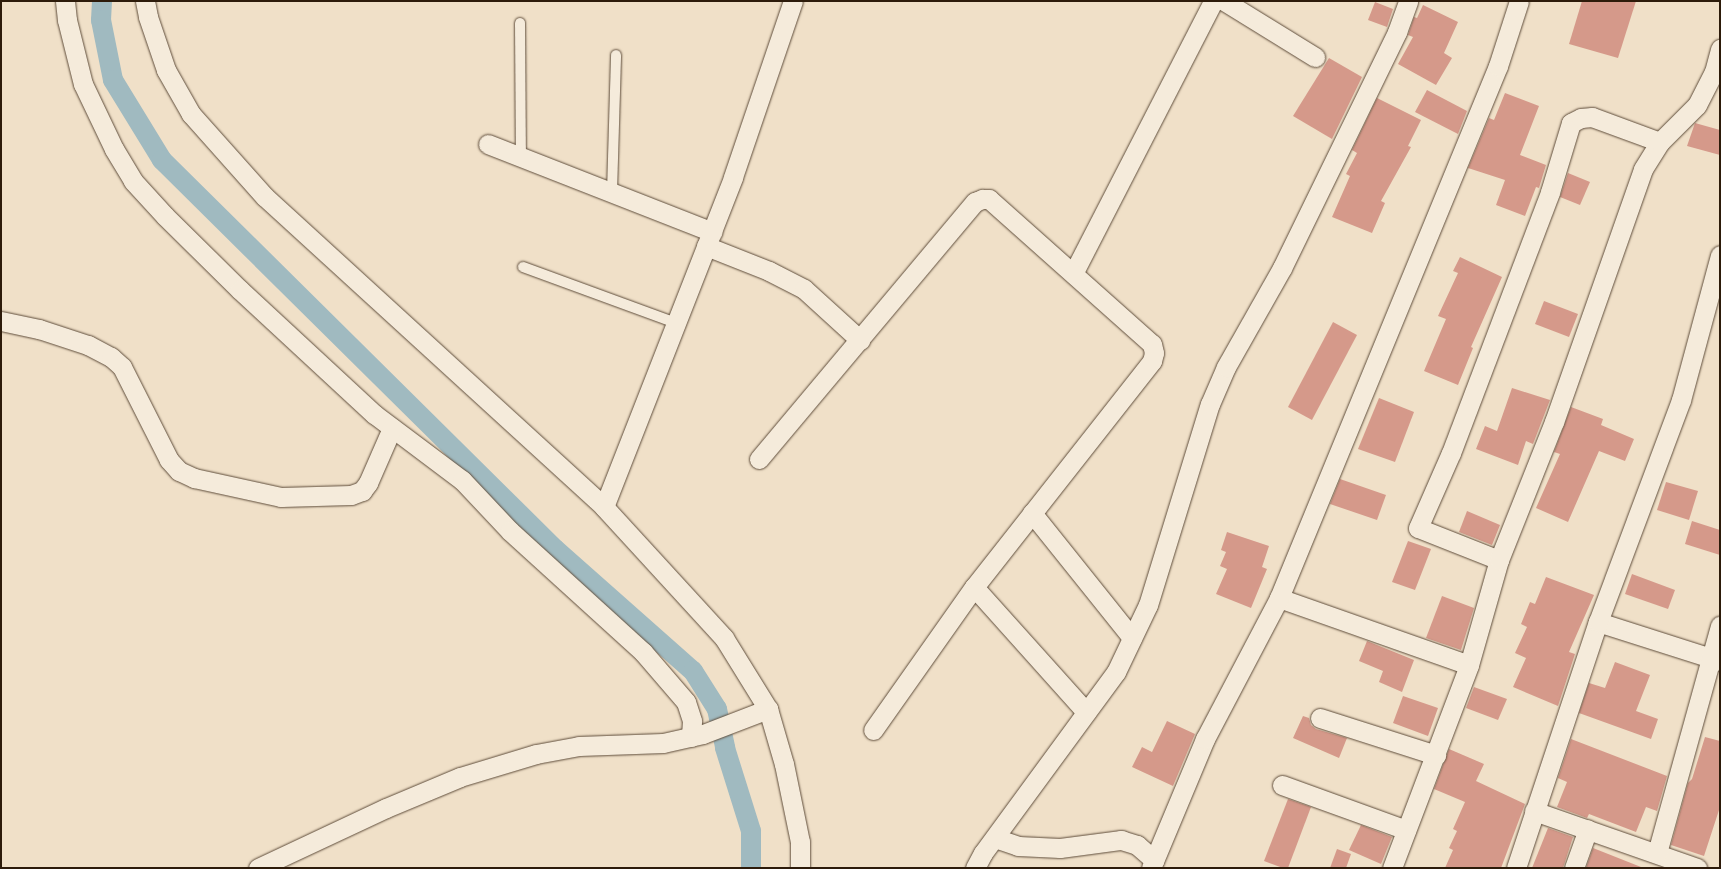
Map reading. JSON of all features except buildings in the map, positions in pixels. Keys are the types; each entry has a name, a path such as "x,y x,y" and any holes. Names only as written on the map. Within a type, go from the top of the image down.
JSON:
{"street":[{"path":"65,1 67,20 83,84 111,142 133,180 165,216 240,290 392,428 462,480 510,530 643,652 686,702 697,736"},
{"path":"145,1 148,17 166,70 190,114 234,163 273,204 604,507 724,638 761,712 784,764 800,842 800,868"},
{"path":"604,507 733,177 793,1"},
{"path":"1074,272 1213,1"},
{"path":"1224,1 1314,57"},
{"path":"975,868 1116,672 1148,605 1210,404 1226,367 1290,251 1397,32 1408,1"},
{"path":"995,838 1018,846 1060,848 1121,840 1137,845 1152,864 1205,739 1279,598 1498,66 1519,1"},
{"path":"1392,868 1469,665 1499,560 1554,422 1643,169 1660,142 1697,105 1714,72 1720,49"},
{"path":"1499,560 1418,528 1451,452 1546,201 1571,123 1581,118 1592,117 1660,142"},
{"path":"488,144 612,192 709,239 804,289 860,340"},
{"path":"759,459 975,202 982,199 989,199 1074,272 1152,344 1154,353 1152,361 974,587 873,730"},
{"path":"1516,868 1598,622 1681,400 1720,255"},
{"path":"1,321 88,345 111,357 122,367 169,460 179,471 194,478 281,496 351,495 362,491 368,483 392,428"},
{"path":"1032,513 1132,638"},
{"path":"974,587 1086,712"},
{"path":"1279,598 1469,665"},
{"path":"1598,622 1716,660"},
{"path":"1657,853 1716,660 1720,626"},
{"path":"258,868 305,848 386,808 460,777 536,754 579,746 663,743 697,736 761,712"},
{"path":"1320,718 1436,755"},
{"path":"1282,784 1406,830"},
{"path":"1534,811 1697,868"},
{"path":"1574,868 1588,829"}],"lane":[{"path":"520,22 521,156"},
{"path":"612,192 616,55"},
{"path":"524,267 676,324"}],"waterway":[{"path":"102,1 101,20 113,80 162,160 555,549 693,671 717,709 725,748 751,831 751,868"}]}
